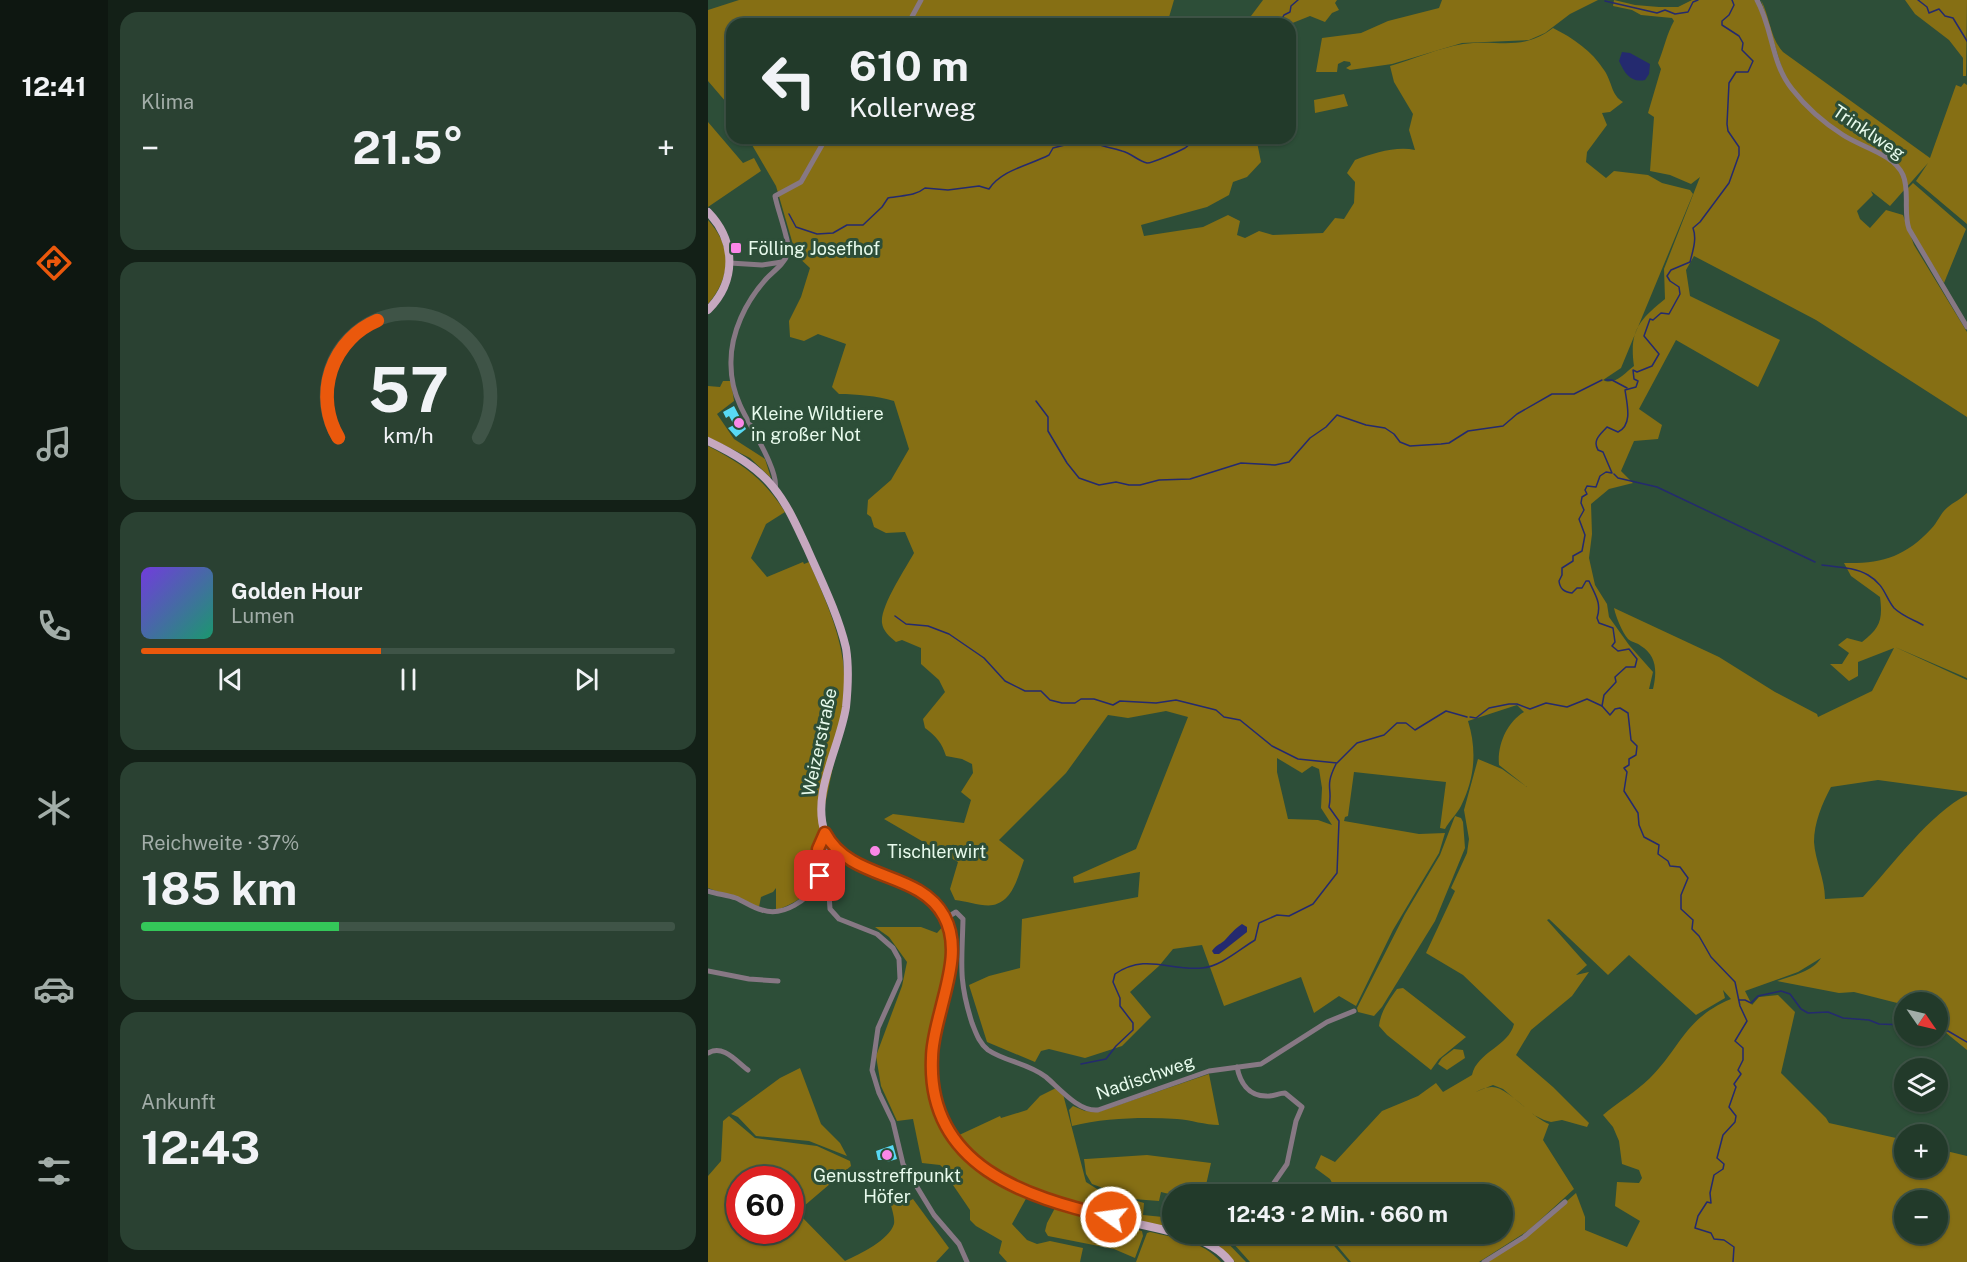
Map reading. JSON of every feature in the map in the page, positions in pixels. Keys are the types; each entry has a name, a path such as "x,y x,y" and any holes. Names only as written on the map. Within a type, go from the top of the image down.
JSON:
{"main road":[{"path":"708,212 723,232 730,262 724,289 708,310"},
{"name":"Weizerstraße","path":"708,441 744,461 775,489 790,513 825,589 846,648 848,665 845,712 823,798 822,816 825,833"},
{"path":"825,833 842,856 920,891 934,901 946,918 953,946 950,973 933,1041 932,1079 940,1111 961,1149 993,1176 1036,1195 1162,1229"},
{"path":"1208,1244 1230,1262"}],"street":[{"path":"911,18 921,0"},
{"name":"Trinklweg","path":"1758,0 1766,19 1778,65 1793,90 1831,127 1887,159 1903,174 1909,229 1967,327"},
{"path":"775,489 776,478 738,403 731,366 732,344 741,318 765,281 788,255 789,244 778,216 775,196 801,182 823,144"},
{"path":"730,262 762,265 782,262"},
{"path":"708,892 733,897 765,911 780,912 792,906 809,894 819,882 818,849 825,833"},
{"path":"825,833 827,901 830,909 839,919 877,934 893,948 899,959 900,979 878,1028 872,1070 879,1093 895,1128 902,1160 934,1215 959,1244 967,1262"},
{"name":"Nadischweg","path":"946,918 956,912 963,919 960,955 961,983 980,1041 994,1053 1032,1067 1083,1108 1098,1110 1200,1074 1261,1064 1327,1022 1354,1011"},
{"path":"708,971 749,979 778,981"},
{"path":"708,1053 721,1050 748,1070"},
{"path":"1237,1067 1240,1080 1247,1089 1264,1096 1285,1093 1302,1107 1296,1121 1287,1164 1273,1184"},
{"path":"1484,1262 1524,1237 1564,1202"}],"shaded area":[{"path":"739,0 1174,0 1169,18 726,18 726,102 708,81 708,10"},
{"path":"1263,0 1337,0 1335,3 1339,10 1332,13 1325,22 1310,16 1296,22 1296,18 1250,18"},
{"path":"1442,0 1598,0 1570,14 1545,33 1529,40 1462,43 1392,64 1350,70 1346,68 1351,65 1350,62 1344,61 1338,64 1337,72 1316,72 1322,38 1361,33 1388,21 1439,8"},
{"path":"1614,0 1635,5 1678,7 1692,0 1756,0 1784,75 1761,0 1775,40 1783,52 1930,158 1956,85 1961,87 1964,83 1967,85 1967,224 1916,181 1928,163 1890,206 1871,191 1873,195 1857,211 1860,219 1870,228 1886,210 1903,215 1914,245 1967,332 1967,417 1816,320 1694,256 1686,270 1690,296 1780,340 1758,387 1676,340 1639,409 1662,425 1658,439 1634,441 1621,471 1633,483 1609,489 1591,504 1592,534 1589,558 1595,585 1607,604 1609,617 1629,645 1653,672 1649,689 1653,689 1654,683 1653,660 1646,650 1628,639 1614,608 1719,657 1775,692 1817,714 1818,717 1872,691 1894,648 1858,662 1858,676 1849,681 1830,664 1842,664 1849,653 1838,645 1847,638 1862,642 1876,628 1881,612 1880,597 1851,576 1844,563 1881,560 1902,552 1921,539 1946,509 1967,493 1967,678 1895,647 1967,680 1967,792 1878,780 1831,787 1819,814 1814,842 1825,899 1863,897 1926,827 1953,803 1967,795 1967,1050 1948,1034 1948,992 1894,992 1894,1002 1854,992 1839,993 1777,981 1808,970 1821,958 1798,972 1745,991 1752,1005 1759,997 1778,995 1795,1012 1781,1073 1829,1123 1894,1138 1894,1178 1948,1178 1948,1151 1967,1156 1967,1262 1485,1262 1525,1238 1576,1193 1585,1217 1585,1230 1627,1247 1640,1221 1615,1206 1617,1182 1639,1183 1642,1178 1639,1170 1622,1164 1619,1141 1613,1127 1603,1115 1650,1078 1693,1024 1703,1015 1731,999 1723,990 1725,998 1696,1015 1629,955 1608,975 1549,919 1547,920 1587,965 1576,975 1589,972 1572,996 1531,1030 1516,1055 1553,1087 1589,1123 1587,1127 1562,1120 1551,1122 1535,1116 1549,1124 1543,1140 1574,1189 1529,1230 1513,1240 1513,1184 1333,1184 1330,1179 1315,1168 1321,1155 1335,1162 1382,1111 1418,1096 1436,1083 1443,1092 1472,1075 1480,1060 1511,1032 1514,1024 1463,975 1426,953 1455,891 1451,888 1467,853 1469,839 1464,810 1478,759 1502,769 1527,787 1499,765 1504,735 1518,716 1524,712 1517,705 1468,721 1473,743 1472,774 1461,806 1445,829 1440,828 1446,782 1354,772 1348,816 1344,821 1419,834 1445,833 1439,853 1393,930 1356,1006 1339,996 1314,1013 1301,977 1224,1006 1202,945 1173,949 1159,966 1130,992 1151,1017 1122,1046 1085,1058 1049,1049 1041,1051 1035,1062 987,1042 969,985 989,976 1020,968 1022,919 1138,897 1140,872 1074,883 1073,877 1136,849 1188,717 1166,711 1128,718 1108,715 1066,773 999,840 1024,860 1010,893 1000,903 979,905 955,900 950,889 958,862 884,819 893,814 964,823 971,800 961,792 973,773 972,764 962,759 946,756 938,740 925,728 923,719 945,692 939,680 921,664 921,648 902,640 896,642 885,631 882,623 882,616 889,597 914,553 905,532 886,533 874,527 871,517 867,514 868,500 891,480 909,449 894,401 839,394 832,387 846,344 818,334 804,341 790,337 789,321 801,297 810,268 796,255 776,186 752,144 1257,144 1261,162 1247,177 1233,182 1229,195 1207,207 1141,225 1144,236 1203,227 1228,215 1240,221 1237,235 1245,238 1259,231 1273,235 1323,233 1335,218 1344,219 1354,203 1355,182 1347,173 1355,160 1393,150 1415,150 1409,130 1413,114 1394,82 1390,66 1463,44 1531,40 1553,28 1575,41 1594,57 1607,74 1616,96 1623,102 1610,112 1602,113 1607,125 1587,152 1586,162 1606,178 1614,171 1648,175 1662,183 1690,190 1693,194 1621,368 1603,380 1611,381 1619,378 1634,366 1633,344 1638,327 1648,313 1665,299 1664,269 1700,177 1691,184 1670,175 1650,171 1654,117 1648,113 1661,69 1658,63 1674,21 1672,18 1641,15 1632,10 1613,6","holes":["1277,758 1302,773 1312,766 1319,769 1322,788 1321,808 1332,825 1318,820 1288,819 1277,772","1493,1085 1503,1089 1514,1098 1498,1088 1485,1088"]},
{"path":"1905,0 1967,0 1966,76 1963,76 1963,58 1949,40 1915,14"},
{"path":"1622,52 1630,53 1650,64 1649,74 1645,80 1632,79 1626,74 1619,61"},
{"path":"1344,94 1348,106 1315,113 1314,100"},
{"path":"708,122 743,163 754,158 761,171 708,207"},
{"path":"1913,183 1966,229 1944,283 1917,242 1909,225 1908,188"},
{"path":"708,220 722,241 726,262 721,283 708,304"},
{"path":"723,381 731,381 734,401 717,414 734,439 765,459 771,478 750,458 708,437 708,386 720,387"},
{"path":"708,446 752,473 769,490 785,512 766,524 751,558 767,577 803,562 804,564 809,562 834,623 843,661 841,723 820,830 813,846 818,879 800,899 776,910 776,888 773,892 761,897 759,907 708,888"},
{"path":"1455,816 1461,818 1463,822 1465,848 1435,921 1382,1007 1374,1016 1358,1012 1357,1008 1405,914 1440,855"},
{"path":"945,924 949,944 948,956 932,1032 934,1102 950,1137 965,1158 995,1180 1028,1195 1012,1224 1027,1240 1037,1244 1050,1241 1083,1248 1080,1262 1007,1262 999,1253 1002,1241 970,1220 970,1210 953,1185 950,1174 940,1165 922,1163 913,1119 897,1121 881,1086 876,1056 902,986 907,962 889,937 875,927 921,927 937,933"},
{"path":"1242,924 1247,927 1247,932 1219,954 1214,954 1212,951 1215,947"},
{"path":"1403,988 1466,1037 1439,1059 1431,1070 1379,1026 1388,1002 1397,989"},
{"path":"1454,1049 1463,1050 1465,1058 1447,1070 1438,1064"},
{"path":"800,1068 821,1124 840,1143 847,1156 809,1141 756,1136 738,1117 731,1114 780,1078"},
{"path":"1209,1074 1219,1125 1151,1118 1111,1120 1072,1126 1069,1110 1073,1106 1085,1111 1098,1112"},
{"path":"1056,1088 1063,1094 1086,1182 1097,1189 1144,1203 1143,1215 1162,1217 1162,1226 1071,1203 1017,1184 995,1173 978,1160 957,1136 1000,1116 1001,1118 1027,1110 1040,1096"},
{"path":"729,1116 755,1138 817,1146 850,1161 851,1166 804,1206 804,1166 726,1166 726,1244 804,1244 804,1219 845,1261 873,1246 891,1230 894,1217 891,1205 901,1200 906,1203 913,1199 949,1248 936,1262 708,1262 708,1176 721,1161 723,1121"},
{"path":"1147,1155 1211,1163 1206,1184 1162,1184 1159,1201 1133,1199 1092,1184 1086,1174 1084,1159"},
{"path":"1055,1208 1142,1231 1143,1236 1135,1258 1114,1249 1048,1236 1045,1231 1047,1223"},
{"path":"1147,1233 1162,1235 1162,1244 1197,1245 1206,1249 1221,1262 1136,1262"},
{"path":"1216,1244 1229,1244 1246,1262 1235,1262"},
{"path":"1234,1244 1332,1244 1348,1262 1250,1262"},
{"path":"1336,1244 1507,1244 1479,1262 1351,1262"}],"building":[{"name":"Kleine Wildtiere in großer Not","path":"734,406 746,429 736,437 728,428 734,425 729,416 726,418 723,412"},
{"name":"Genusstreffpunkt Höfer","path":"893,1145 897,1159 887,1162 887,1160 878,1160 876,1151"}],"waterway":[{"path":"1282,18 1290,12 1291,6 1298,0"},
{"path":"1605,1 1657,13 1665,10 1675,14 1688,12 1693,2 1698,0"},
{"path":"1732,0 1734,5 1729,15 1722,21 1722,25 1739,36 1743,43 1742,50 1753,61 1748,72 1736,72 1729,83 1727,124 1728,131 1739,147 1739,155 1729,183 1693,228 1695,240 1690,262 1671,270 1667,276 1679,287 1680,294 1669,314 1661,313 1653,320 1650,319 1644,336 1659,354 1652,366 1637,372 1633,370 1634,379 1638,381 1636,387 1625,390 1628,408 1626,424 1618,432 1607,427 1597,440 1596,446 1603,452 1612,473 1606,472 1600,476 1596,487 1587,486 1585,490 1587,494 1582,497 1581,503 1584,510 1579,519 1585,535 1582,551 1573,556 1573,561 1562,568 1559,581 1563,590 1572,593 1589,581 1598,603 1599,623 1613,628 1615,642 1612,646 1618,651 1629,649 1637,659 1635,667 1626,667 1615,677 1616,682 1604,695 1602,706 1610,715 1615,709 1620,708 1628,713 1631,740 1637,746 1636,755 1629,759 1629,765 1624,768 1627,772 1624,791 1638,813 1639,825 1644,837 1659,845 1658,854 1668,861 1670,866 1680,867 1688,878 1681,895 1681,909 1693,920 1692,929 1699,936 1711,957 1735,982 1740,1006 1747,1021 1735,1041 1743,1048 1743,1060 1738,1070 1741,1074 1734,1084 1736,1087 1729,1107 1736,1116 1735,1122 1723,1135 1717,1158 1724,1164 1723,1169 1714,1175 1710,1193 1711,1203 1707,1202 1698,1216 1695,1228 1711,1233 1714,1239 1724,1240 1734,1247 1733,1262"},
{"path":"1918,0 1927,7 1929,13 1939,9 1945,16 1953,18 1967,41"},
{"path":"789,214 796,227 817,234 833,233 847,225 863,225 888,198 912,194 925,188 948,190 979,186 989,189 994,182 1008,173 1049,155 1053,148 1069,144"},
{"path":"1098,144 1125,152 1147,163 1182,150 1190,144"},
{"path":"1036,401 1048,417 1048,431 1079,478 1099,485 1116,482 1140,485 1159,480 1190,479 1241,463 1275,465 1289,462 1310,438 1326,427 1337,415 1366,425 1385,428 1400,442 1410,446 1449,443 1468,431 1503,426 1517,414 1552,394 1574,394 1602,380"},
{"path":"1606,380 1612,380 1627,388"},
{"path":"1614,474 1618,478 1657,487 1815,562"},
{"path":"1822,565 1863,572 1881,587 1894,608 1904,616 1923,625"},
{"path":"895,616 906,624 928,626 949,634 984,658 1005,681 1025,691 1041,691 1050,700 1075,703 1081,699 1094,699 1113,705 1120,701 1156,703 1176,700 1216,710 1224,717 1240,720 1272,746 1298,759 1337,763 1357,743 1384,735 1397,723 1406,723 1415,730 1446,711 1467,717"},
{"path":"1470,717 1476,718 1489,708 1509,704 1517,704 1530,709 1546,703 1567,707 1587,699 1602,706"},
{"path":"1081,1064 1106,1059 1133,1030 1133,1023 1120,1006 1120,998 1113,982 1115,974 1126,968 1147,964 1190,968 1209,967 1230,957 1255,940 1259,923 1277,915 1289,916 1313,904 1337,873 1339,821 1329,807 1330,783 1336,764"},
{"path":"1739,1000 1751,1003 1758,996 1781,991 1790,994 1801,1009 1808,1013 1828,1012 1843,1018 1894,1025"},
{"path":"1948,1031 1967,1042"}],"place":[{"name":"Fölling Josefhof","path":"736,248"},
{"name":"Kleine Wildtiere in großer Not","path":"739,423"},
{"name":"Tischlerwirt","path":"875,851"},
{"name":"Genusstreffpunkt Höfer","path":"887,1155"}],"route":[{"path":"820,876 818,845 825,833 842,856 850,861 920,891 934,901 946,918 953,946 950,973 933,1041 932,1059 932,1079 936,1098 947,1126 970,1159 993,1176 1036,1195 1111,1217"}]}
